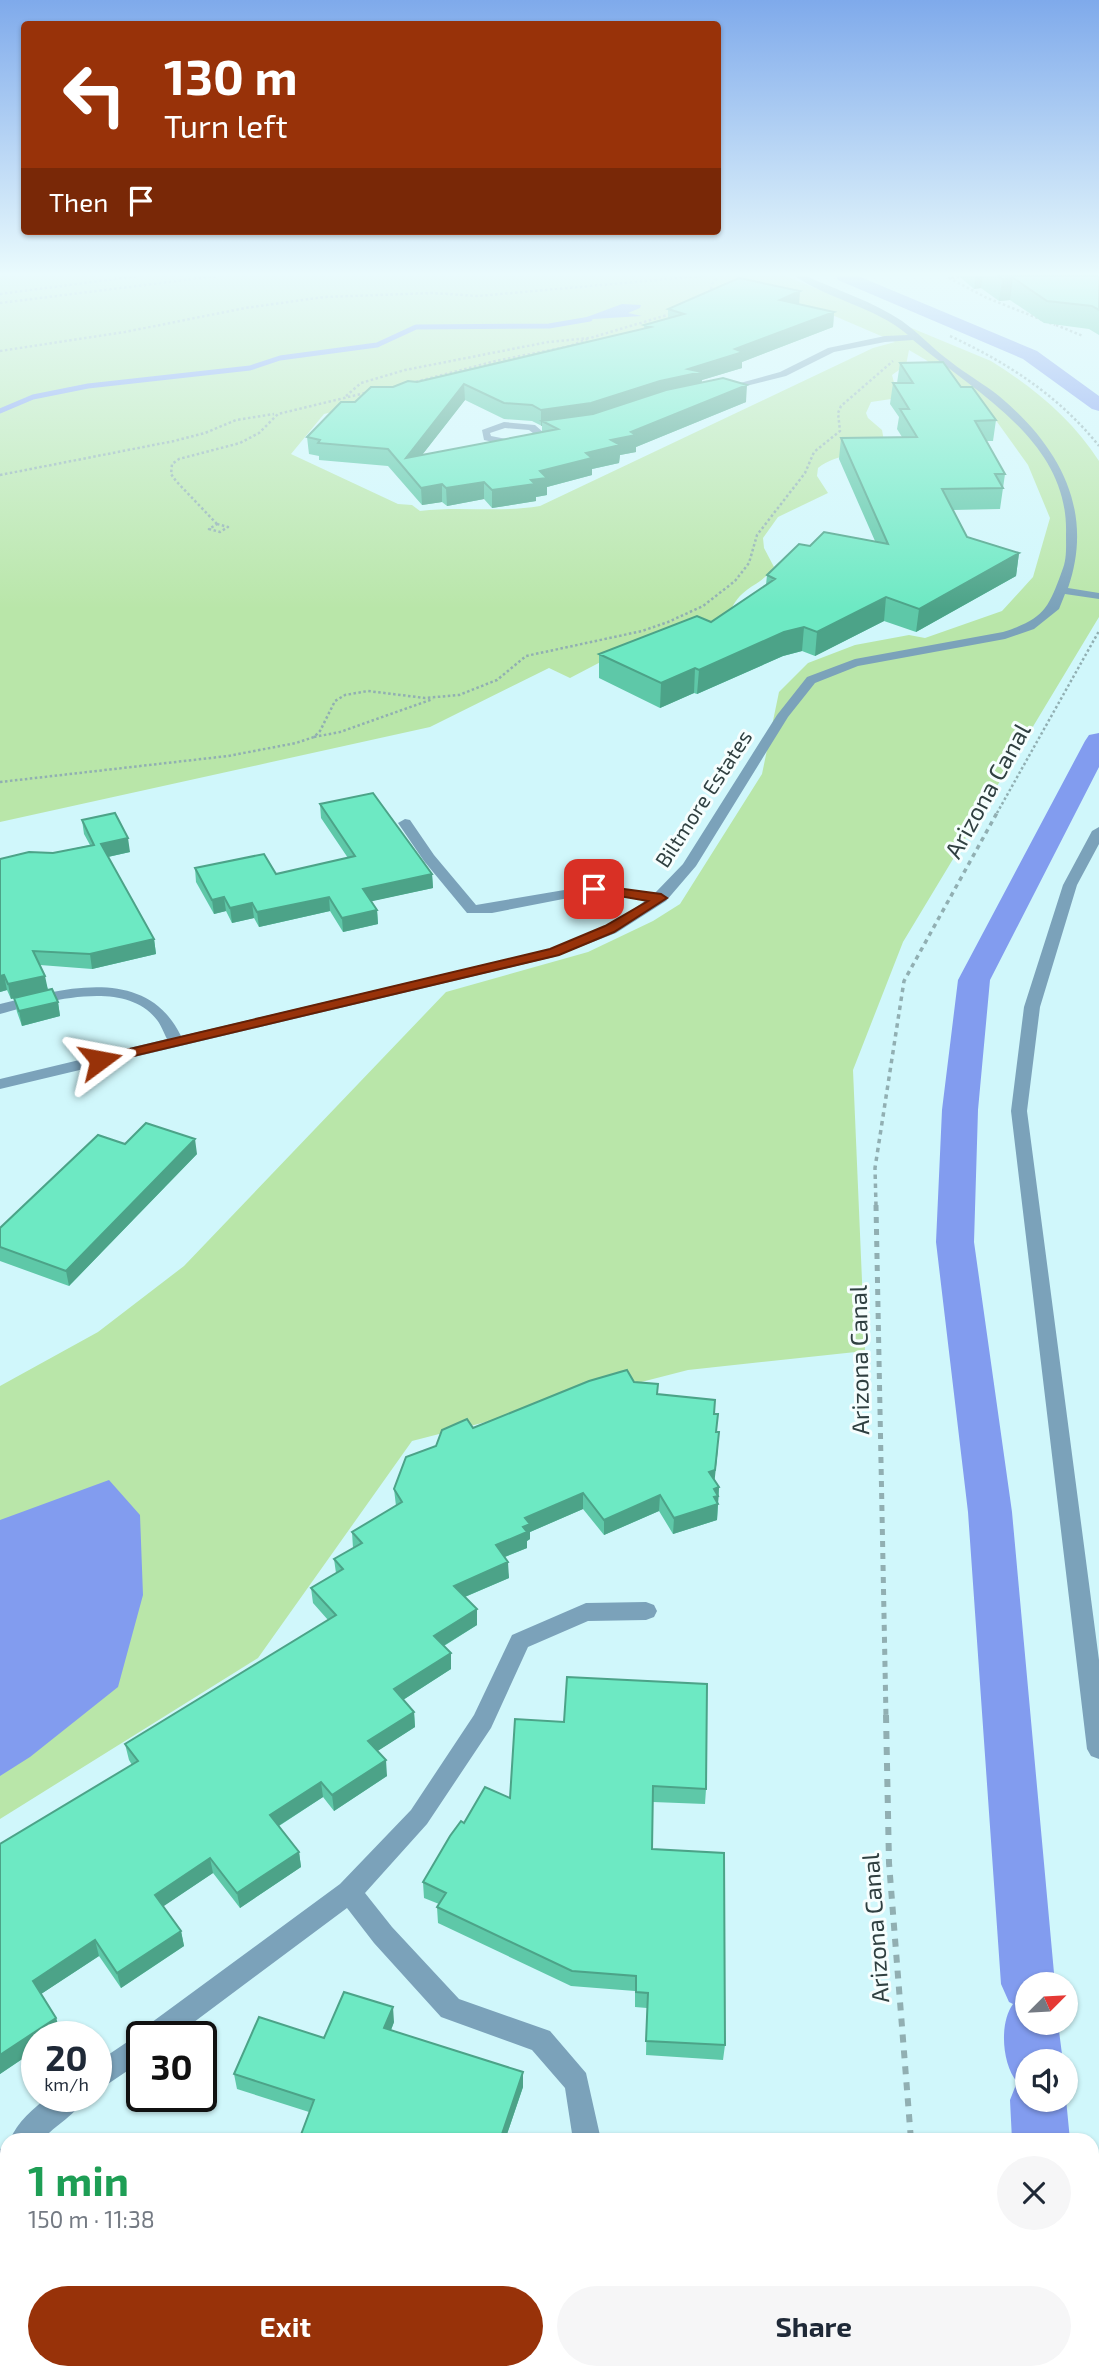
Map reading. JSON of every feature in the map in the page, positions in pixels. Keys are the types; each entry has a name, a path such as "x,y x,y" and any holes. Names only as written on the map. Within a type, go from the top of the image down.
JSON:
{"street":[{"path":"716,391 732,387"},
{"name":"Biltmore Estates","path":"0,1084 567,948 610,929 661,898 689,866 783,715 811,680 855,663 1019,631 1035,625 1050,613 1062,590 1071,562 1073,533 1064,485 1033,434 1009,410 978,387"},
{"path":"1062,590 1099,596"},
{"path":"405,822 429,858 472,909 492,909 594,889 661,898"},
{"path":"1099,831 1070,885 1032,1007 1019,1111 1099,1749"},
{"path":"0,1009 67,993 120,993 139,999 161,1014 176,1042"},
{"path":"175,2021 349,1892 419,1817 483,1721 520,1642 586,1612 646,1611"},
{"path":"349,1892 383,1936 450,2008 541,2040 577,2082 586,2133"},
{"path":"30,2133 51,2112"}],"path":[{"path":"345,397 356,387"},
{"path":"314,737 326,723 335,701 345,695 368,691 438,697 464,694 490,683 526,656 642,631 714,599 745,569 757,535 805,472 814,452 840,431 838,413 841,406 863,387"},
{"path":"1041,387 1085,427 1099,446"},
{"path":"0,475 187,438 236,420 278,414 379,390"},
{"path":"217,524 209,529 220,531 228,527 217,524 176,481 171,474 172,464 179,459 251,438 261,432 270,419 278,414"},
{"path":"263,416 270,419"},
{"name":"Arizona Canal","path":"910,2133 889,1863 875,1168 904,981 1099,631"},
{"path":"0,782 228,756 340,732 438,697"}],"green space":[{"path":"0,387 437,387 324,414 291,454 398,504 412,505 420,511 540,506 791,387 895,387 898,398 871,402 866,413 882,430 884,441 869,450 834,459 818,468 817,476 828,493 778,517 763,538 764,548 774,567 762,580 743,593 727,619 637,643 570,678 549,668 430,727 0,822"},
{"path":"958,387 1028,387 1077,431 1099,461 1099,617 903,942 853,1070 865,1351 688,1370 412,1441 258,1658 0,1819 0,1386 98,1332 184,1266 446,992 588,952 653,921 680,904 762,774 779,692 808,663 855,645 909,635 925,638 1002,611 1033,577 1050,518 1028,465 995,419"}],"water":[{"path":"109,1480 140,1515 143,1595 118,1687 30,1757 0,1776 0,1520"}],"building":[{"path":"371,387 462,387 406,458 558,429 542,421 593,414 666,390 680,387 742,387 631,432 636,435 611,440 620,445 586,453 592,458 540,471 547,478 531,480 535,484 492,490 484,482 446,488 442,484 421,488 388,449 318,443 320,440 307,437 341,402 355,402"},
{"path":"470,387 641,387 591,403 541,410 532,405 504,403"},
{"path":"895,387 972,387 996,420 975,421 1005,474 995,474 1003,488 942,489 967,537 1019,553 919,609 886,597 817,632 804,627 784,632 699,670 695,668 661,683 599,654 697,616 711,622 775,579 767,575 799,544 810,546 824,532 888,544 841,438 917,437 900,409 909,409"},
{"path":"373,793 432,874 363,889 377,910 342,918 329,897 257,912 252,903 230,908 224,897 212,900 195,868 264,854 276,874 355,856 320,804"},
{"path":"115,813 128,838 101,844 154,939 90,954 33,951 45,976 8,984 4,975 0,976 0,859 29,852 53,853 94,845 82,820"},
{"path":"52,989 58,1002 19,1011 14,998"},
{"path":"146,1123 195,1139 66,1271 0,1247 0,1228 98,1135 125,1144"},
{"path":"627,1370 634,1382 658,1384 657,1394 715,1400 714,1414 718,1414 716,1432 719,1432 715,1470 709,1472 719,1487 714,1489 718,1504 674,1518 660,1495 604,1520 583,1493 525,1518 530,1524 523,1527 527,1532 496,1545 508,1562 454,1586 477,1609 434,1636 451,1653 394,1689 414,1712 368,1741 386,1760 332,1795 321,1782 270,1815 299,1852 237,1893 210,1858 155,1895 181,1931 117,1973 95,1940 33,1981 56,2018 51,2021 21,2021 21,2041 0,2055 0,1844 138,1761 125,1744 336,1615 311,1588 343,1569 334,1559 362,1543 352,1532 402,1502 394,1489 406,1457 436,1446 442,1430 467,1419 473,1428 589,1381"},
{"path":"567,1677 707,1684 706,1789 653,1786 652,1849 724,1853 725,2045 646,2041 648,1993 636,1992 636,1976 572,1971 437,1907 446,1893 423,1882 450,1836 461,1821 464,1823 485,1787 510,1798 515,1719 564,1722"},
{"path":"344,1992 393,2007 384,2028 523,2072 502,2133 302,2133 314,2100 234,2074 259,2017 324,2038"}],"waterway":[{"path":"0,411 33,397 83,387"},
{"path":"1074,387 1099,405"},
{"path":"1027,1972 990,1512 955,1242 960,1110 974,980 1099,741"},
{"path":"1032,2035 1034,2049"},
{"path":"1039,2112 1040,2133"}],"route":[{"path":"100,1060 554,952 610,929 639,914 661,898 594,889"}]}
